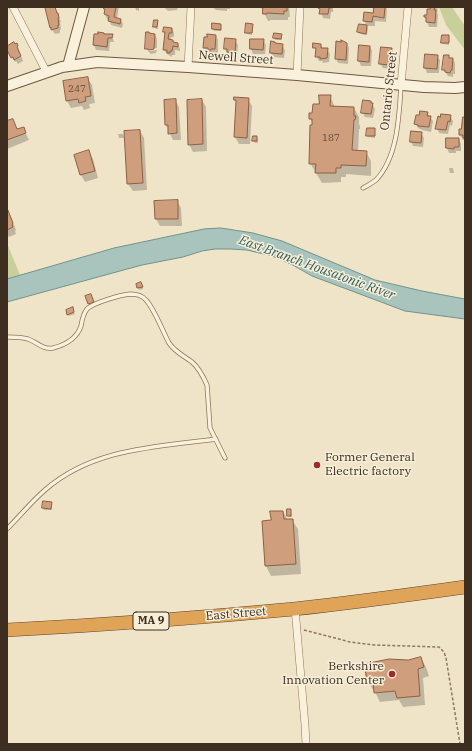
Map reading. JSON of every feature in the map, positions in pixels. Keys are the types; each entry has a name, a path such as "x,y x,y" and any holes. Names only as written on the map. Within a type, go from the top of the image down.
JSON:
{"highway":[{"name":"East Street","path":"7,630 113,624 294,608 465,587"}],"street":[{"path":"13,7 47,73"},
{"path":"68,66 84,7"},
{"path":"188,67 192,7"},
{"path":"297,75 300,7"},
{"name":"Ontario Street","path":"401,85 408,7"},
{"name":"Newell Street","path":"7,86 68,66 96,62 297,75 439,88 465,87"},
{"path":"294,608 306,744"}],"lane":[{"name":"Ontario Street","path":"363,188 375,181 384,170 393,148 399,120 401,85"},
{"path":"7,337 28,339 45,348 53,348 75,337 84,314 94,304 130,294 144,297 169,343 198,368 204,378 207,385 210,428 225,458"},
{"path":"7,530 45,489 81,466 116,453 216,440"}],"path":[{"path":"296,628 350,642 374,645 439,647 444,652 446,658 460,744"}],"green space":[{"path":"439,7 452,7 465,26 465,50 446,25"},
{"path":"7,243 20,275 7,279"}],"water":[{"name":"East Branch Housatonic River","path":"221,228 253,233 282,241 375,280 465,299 465,319 405,311 312,276 291,264 272,256 247,250 230,249 202,251 183,257 142,265 7,302 7,279 114,248 204,229"}],"building":[{"path":"55,7 59,18 58,28 51,30 45,8"},
{"path":"104,7 116,7 114,17 121,19 120,24 108,21 109,16 104,14"},
{"path":"263,7 287,7 287,11 284,11 284,14 263,14"},
{"path":"318,7 331,8 329,8 328,14 319,14 320,9"},
{"path":"374,7 385,7 384,18 373,16 372,22 363,21 364,12 373,13"},
{"path":"430,7 435,7 434,10 436,10 435,23 426,22 426,17 424,17 424,15 427,15 427,9 430,9"},
{"path":"154,20 158,20 157,27 153,27"},
{"path":"212,23 221,24 221,30 212,29"},
{"path":"246,23 253,24 252,33 245,33"},
{"path":"359,24 367,25 366,34 357,32"},
{"path":"164,27 172,28 172,33 169,33 168,39 178,43 178,47 173,46 170,53 167,53 167,50 163,50 165,32 163,32"},
{"path":"98,32 113,34 112,38 108,38 107,47 93,45 94,34 98,34"},
{"path":"146,32 155,34 154,49 145,49"},
{"path":"274,33 282,34 281,39 273,38"},
{"path":"207,34 216,35 215,49 208,50 208,48 203,48 204,37 207,37"},
{"path":"442,35 449,35 449,43 441,43"},
{"path":"225,38 236,39 235,53 227,52 227,49 224,49"},
{"path":"250,39 264,39 263,50 250,49"},
{"path":"341,40 347,43 346,60 335,59 336,41 341,42"},
{"path":"271,41 283,44 282,54 270,53"},
{"path":"14,42 15,44 17,43 21,56 14,60 13,57 11,58 7,50 7,44 8,45"},
{"path":"313,43 321,44 321,48 328,48 327,58 320,59 320,57 315,57 316,48 313,48"},
{"path":"359,45 370,46 369,62 358,61"},
{"path":"381,47 392,48 390,65 379,64"},
{"path":"425,54 438,55 437,69 424,68"},
{"path":"444,55 449,55 449,58 453,58 452,70 450,73 442,70"},
{"path":"88,77 91,96 85,97 86,101 79,103 78,99 66,101 63,81"},
{"path":"319,95 331,95 330,106 354,107 354,116 356,116 354,120 352,150 367,151 366,166 341,165 341,168 336,168 336,173 315,173 316,164 309,164 310,125 312,125 312,119 309,119 309,113 312,113 313,104 319,104"},
{"path":"234,97 249,98 247,138 234,137 236,100 234,100"},
{"path":"176,99 177,133 168,134 168,125 165,125 164,100"},
{"path":"202,99 203,144 188,145 187,100"},
{"path":"363,100 371,101 371,103 373,103 371,114 361,113"},
{"path":"420,111 428,112 427,116 431,116 429,127 414,124 416,115 419,115"},
{"path":"441,114 451,115 450,122 448,121 446,130 435,129 438,116 440,117"},
{"path":"463,117 465,117 465,138 463,138 463,135 459,135 459,129 461,129"},
{"path":"13,119 17,129 24,127 26,133 7,140 7,121"},
{"path":"367,128 375,128 375,136 366,136"},
{"path":"140,130 143,183 127,184 124,131"},
{"path":"411,131 422,132 421,143 410,142"},
{"path":"253,136 257,136 257,141 252,141"},
{"path":"446,138 459,138 459,147 454,147 454,149 446,148"},
{"path":"89,150 95,171 80,175 74,155"},
{"path":"178,200 178,219 155,219 154,201"},
{"path":"7,208 13,223 13,227 7,230"},
{"path":"141,282 143,287 137,288 136,284"},
{"path":"91,294 94,302 88,304 85,296"},
{"path":"73,307 74,312 67,315 66,310"},
{"path":"43,501 52,502 51,509 42,508"},
{"path":"287,509 291,509 291,516 287,516"},
{"path":"270,511 283,511 284,519 293,519 296,564 265,566 262,521 271,520"},
{"name":"Berkshire Innovation Center","path":"421,657 424,667 418,669 420,696 397,698 395,691 374,693 373,680 367,681 364,664 389,659 408,660"}],"place":[{"name":"Former General Electric factory","path":"317,465"},
{"name":"Berkshire Innovation Center","path":"392,674"}]}
